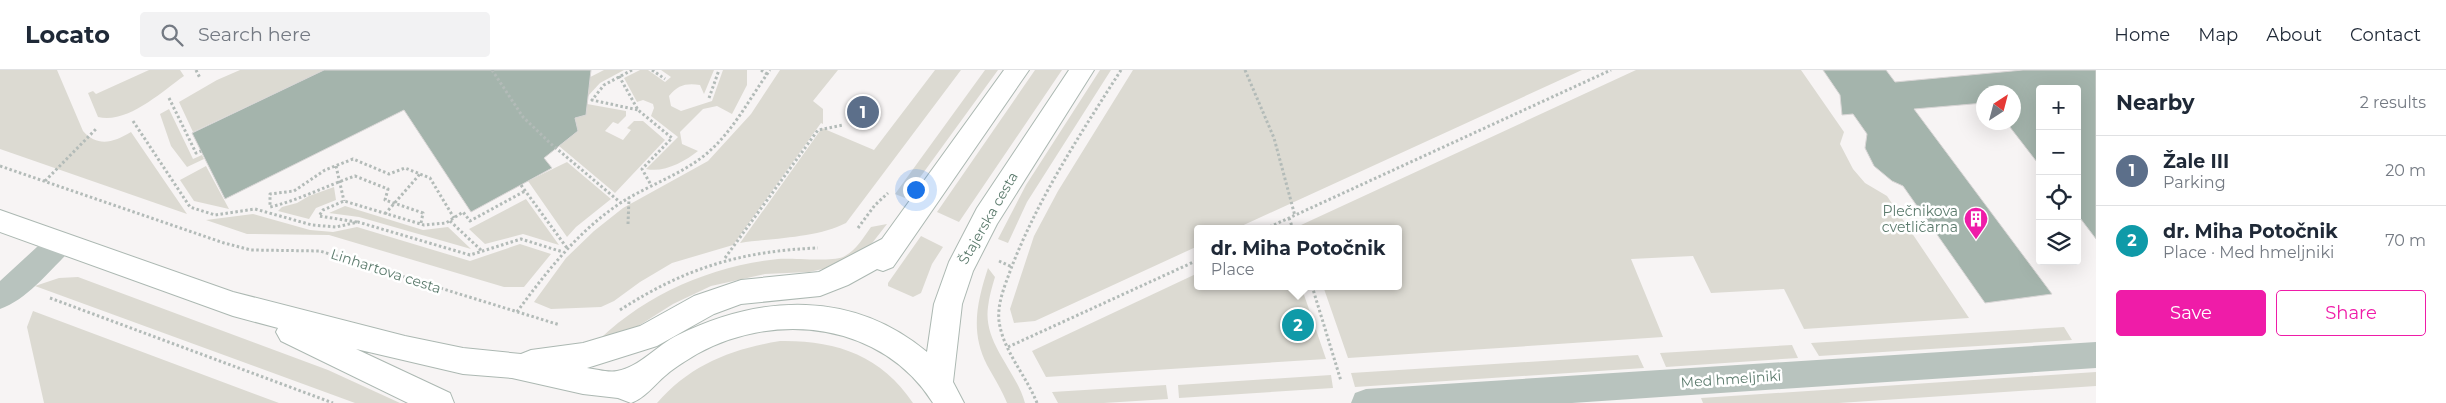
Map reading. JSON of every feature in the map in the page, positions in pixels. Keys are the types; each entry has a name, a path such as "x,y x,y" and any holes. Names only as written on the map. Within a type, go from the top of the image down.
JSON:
{"main road":[{"path":"808,315 873,270 894,246 1017,70"},
{"name":"Štajerska cesta","path":"943,393 948,304 959,270 987,216 1082,70"},
{"path":"0,221 233,304 432,355 463,361 512,365 583,381 615,385 641,377"},
{"path":"512,365 583,356 646,338 704,305 741,292 820,284 838,277 894,246"},
{"path":"233,304 439,403"},
{"path":"619,403 641,377 677,348 716,330 771,316 808,315 855,325 881,337 907,353 943,393"}],"street":[{"path":"4,290 60,243"},
{"name":"Med hmeljniki","path":"1366,403 2096,355"}],"path":[{"path":"196,70 200,78"},
{"path":"492,70 523,117 550,143 621,203"},
{"path":"632,70 604,85 592,100 638,110"},
{"path":"652,70 665,79"},
{"path":"709,98 719,70"},
{"path":"761,70 767,74"},
{"path":"517,312 563,252 594,222 651,185 688,167 713,147 745,109 770,70"},
{"path":"1037,403 1029,380 1008,347 999,320 999,311 1012,267 1037,204 1121,70"},
{"path":"1245,70 1274,138 1295,216"},
{"path":"1274,225 1611,70"},
{"path":"619,76 638,110 672,138 642,169 651,185"},
{"path":"169,98 196,153 201,151"},
{"path":"133,121 190,207 215,215 255,209 312,225 336,227 358,222"},
{"path":"724,259 818,130 843,124"},
{"path":"45,181 97,128"},
{"path":"420,223 423,213 385,200 388,189 355,176 308,193 296,201 270,207 270,194 294,191 336,166 352,159 389,174 404,168 430,178 452,220 482,251"},
{"name":"Linhartova cesta","path":"0,166 224,244 251,250 320,251 561,326"},
{"path":"336,166 344,202"},
{"path":"385,214 420,174"},
{"path":"521,185 567,248"},
{"path":"525,191 470,221 463,212 452,220 420,223 344,202 323,210 319,216 358,222 470,255 521,239 563,252"},
{"path":"628,224 629,198"},
{"path":"1289,218 1292,225"},
{"path":"1008,347 1194,262"},
{"path":"4,290 36,293 333,403"},
{"path":"1313,290 1338,366"}],"shaded area":[{"path":"0,70 57,70 83,131 94,140 106,142 131,132 187,214 0,149"},
{"path":"149,70 180,70 184,76 155,98 132,111 121,116 98,117 88,93 93,91 96,94"},
{"path":"240,70 324,70 193,132 179,102 217,80"},
{"path":"604,70 624,70 600,83 588,96 559,93"},
{"path":"640,70 648,70 665,82 671,77 661,70 714,70 704,94 700,85 691,84 679,87 669,96 671,106 681,111 712,101 723,70 747,70 747,85 732,114 717,106 703,109 680,132 682,144 698,151 674,166 653,170 646,169 678,137 651,116 654,108 653,104 643,100 637,102 624,78"},
{"path":"780,70 838,70 813,101 823,109 823,124 821,123 733,245 672,263 640,282 614,301 601,307 551,309 534,302 566,258 594,231 623,208 708,161 751,114"},
{"path":"935,70 961,70 846,223 808,235 740,243 822,128 874,150"},
{"path":"985,70 998,70 905,198 895,194"},
{"path":"1035,70 1062,70 959,222 937,212"},
{"path":"1100,70 1111,70 1027,202 1008,243 998,239 1026,185"},
{"path":"1133,70 1582,70 1244,225 1194,225 1194,248 1035,321 1014,323 1010,309 1034,236 1058,191"},
{"path":"1636,70 1801,70 1844,132 1840,144 1853,169 1865,183 1887,196 1969,318 1804,329 1784,289 1711,293 1693,256 1631,259 1663,337 1348,358 1324,290 1402,290 1402,225 1301,225"},
{"path":"587,104 626,111 626,116 618,124 613,122 605,131 623,140 631,130 627,128 634,121 643,121 665,140 615,193 559,146 578,131 575,118 586,115"},
{"path":"169,109 193,159 202,155 204,159 187,167 171,146 160,114"},
{"path":"567,162 611,199 576,227 567,237 528,181"},
{"path":"206,166 229,209 194,201 180,180"},
{"path":"334,187 336,200 316,208 309,219 278,211 282,207 297,203 309,196"},
{"path":"526,199 559,245 523,234 485,244 469,229"},
{"path":"345,206 423,230 448,227 471,249 359,217 329,213"},
{"path":"253,214 310,230 333,232 357,227 470,261 520,244 551,254 524,287 504,287 329,235 247,234 206,220"},
{"path":"887,224 866,251 841,265 809,272 765,274 711,286 673,304 632,330 591,348 631,314 653,299 677,287 726,269 752,263 778,259 821,260 843,257 855,248 871,227"},
{"path":"921,236 943,247 932,264 921,293 913,297 888,286 888,283"},
{"path":"988,268 995,277 988,307 990,333 1021,391 1025,403 1007,403 987,365 978,341 978,305"},
{"path":"1194,275 1194,290 1302,290 1326,359 1046,377 1032,351"},
{"path":"78,277 328,370 400,403 355,403 35,286 59,278"},
{"path":"33,311 279,403 44,403 27,327"},
{"path":"2064,327 2072,340 1819,356 1811,343"},
{"path":"780,341 800,341 819,344 855,354 871,362 886,373 913,403 657,403 683,378 712,361 762,344"},
{"path":"1792,345 1798,358 1666,367 1660,353"},
{"path":"1638,355 1644,368 1355,387 1351,373"},
{"path":"2096,372 2096,386 1839,403 1703,403 1701,398"},
{"path":"1331,375 1333,388 1179,398 1178,385"},
{"path":"1166,385 1168,399 1104,403 1058,403 1052,392"}],"building":[{"path":"324,70 591,70 586,115 575,118 578,131 544,158 552,168 471,212 404,110 225,199 192,133"},
{"name":"Plečnikova cvetličarna","path":"1823,70 1886,70 1895,82 2023,70 2096,70 2096,239 2081,219 2081,85 2036,85 2036,161 2012,130 2021,130 2021,85 1976,85 1976,104 1914,109 2052,294 1985,303 1903,186 1892,181 1874,166 1865,148 1867,134 1853,114 1842,115 1840,95"}],"place":[{"name":"Žale III","path":"863,112"},
{"name":"Plečnikova cvetličarna","path":"1976,240"},
{"name":"dr. Miha Potočnik","path":"1298,325"}]}
